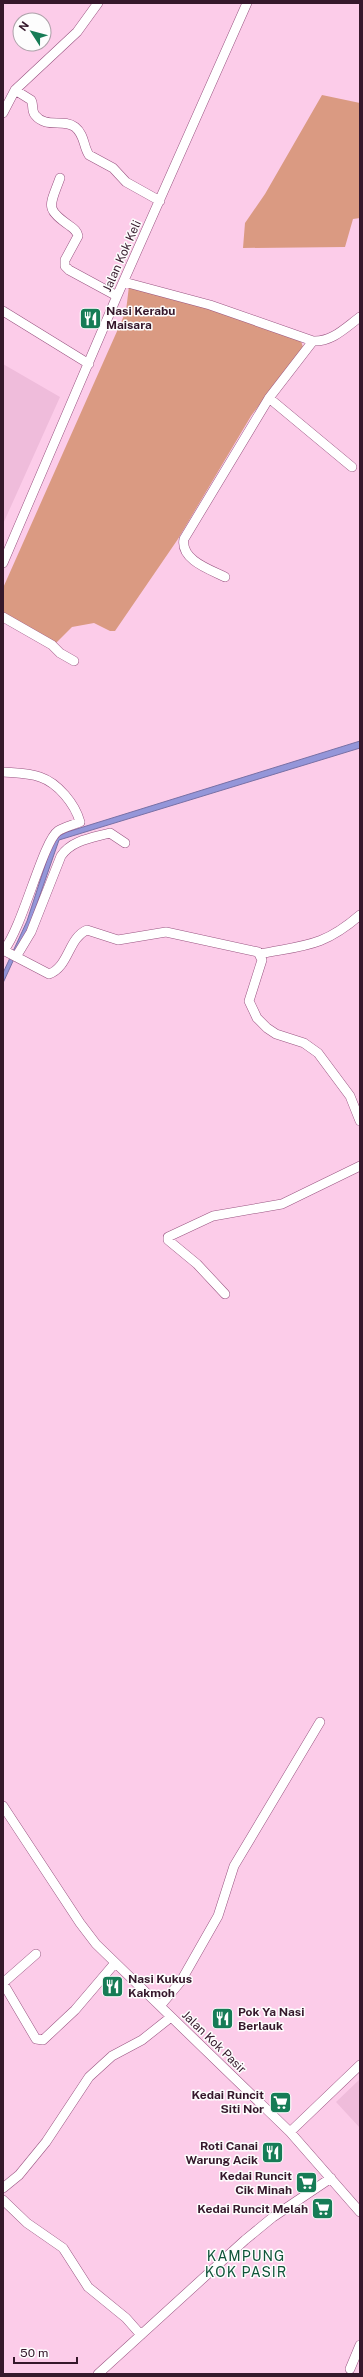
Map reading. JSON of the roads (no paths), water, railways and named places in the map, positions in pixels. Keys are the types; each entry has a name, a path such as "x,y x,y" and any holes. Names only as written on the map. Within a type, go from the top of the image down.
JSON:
{"street":[{"path":"3,113 15,90 77,32 98,3"},
{"name":"Jalan Kok Keli","path":"3,563 117,296 247,3"},
{"path":"15,90 31,100 36,116 50,124 68,124 75,127 84,139 89,155 113,168 126,182 160,200"},
{"path":"60,178 52,200 51,210 55,215 75,230 78,236 65,260 65,266 69,270 117,296"},
{"path":"124,282 210,305 313,341 322,341 333,338 360,317"},
{"path":"3,311 89,364"},
{"path":"225,577 193,561 184,547 184,539 269,398 313,341"},
{"path":"269,398 352,467"},
{"path":"3,617 52,645 60,653 74,662"},
{"path":"3,772 39,776 50,782 73,804 80,822 57,831 49,842 23,915 15,933 4,950 16,958 44,972 53,972 62,962 78,936 87,930 118,940 166,932 260,954 313,945 325,940 360,916"},
{"path":"16,958 31,932 61,856 66,848 75,843 110,833 125,843"},
{"path":"260,954 262,960 249,1000 254,1013 267,1028 276,1034 304,1043 318,1053 350,1096 360,1121"},
{"path":"225,1294 197,1264 168,1240 168,1237 213,1216 282,1204 360,1166"},
{"path":"160,2006 180,1981 218,1916 234,1866 320,1722"},
{"name":"Jalan Kok Pasir","path":"3,1806 80,1923 115,1963 290,2132 360,2212"},
{"path":"36,1954 3,1983 29,2030 36,2039 43,2040 74,2010 115,1963"},
{"path":"3,2188 36,2156 56,2130 89,2077 99,2066 142,2040 171,2017"},
{"path":"290,2132 360,2065"},
{"path":"98,2374 273,2217 331,2178"},
{"path":"3,2200 27,2223 63,2248 88,2287 126,2318 141,2335"},
{"path":"350,2369 360,2345"}],"water":[{"path":"360,741 360,748 59,840 30,924 3,983 3,973 27,921 52,844 59,836 67,832"}],"place":[{"name":"Nasi Kerabu Maisara","path":"91,318"},
{"name":"Nasi Kukus Kakmoh","path":"113,1986"},
{"name":"Pok Ya Nasi Berlauk","path":"222,2019"},
{"name":"Kedai Runcit Siti Nor","path":"280,2102"},
{"name":"Roti Canai Warung Acik","path":"273,2153"},
{"name":"Kedai Runcit Cik Minah","path":"307,2183"},
{"name":"Kedai Runcit Melah","path":"323,2209"}],"district":[{"name":"KAMPUNG KOK PASIR","path":"246,2264"}]}
